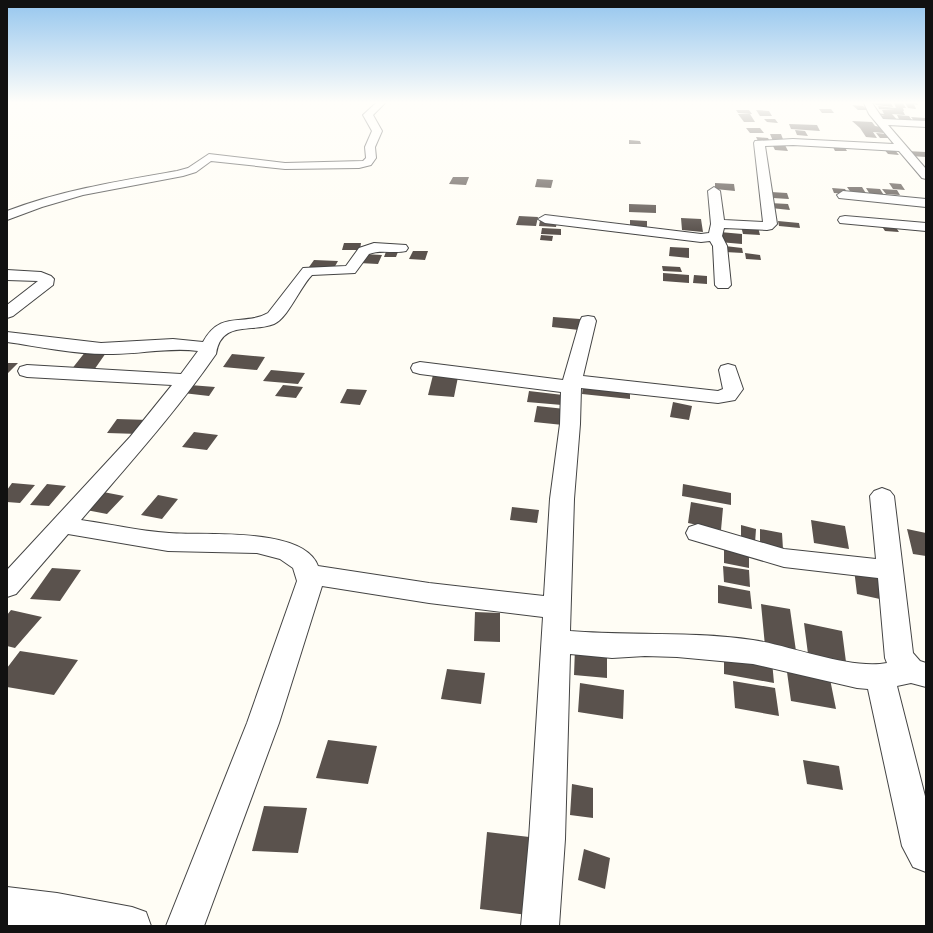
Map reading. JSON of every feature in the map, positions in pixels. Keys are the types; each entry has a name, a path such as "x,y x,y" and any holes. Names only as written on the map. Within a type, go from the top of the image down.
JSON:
{"street":[{"path":"7,216 44,202 82,192 179,174 192,170 209,157 285,166 364,164 371,158 370,147"},
{"path":"545,219 701,238 716,230 761,227 770,224 759,147"},
{"path":"875,147 902,148 926,176"},
{"path":"714,191 716,230 720,246 723,285"},
{"path":"843,195 926,203"},
{"path":"845,220 926,227"},
{"path":"7,587 137,442 208,354 208,348 218,332 224,327 237,324 268,322 274,317 302,277 308,272 350,270 355,267 360,254 365,250 372,248 401,248"},
{"path":"7,275 40,277 46,279 45,285 7,313"},
{"path":"540,926 547,838 562,500 570,424 572,384 588,320"},
{"path":"10,341 114,349 164,345 208,348"},
{"path":"420,368 572,384 718,397 728,396 733,389 728,370"},
{"path":"27,371 187,380"},
{"path":"882,496 899,658 918,673"},
{"path":"62,525 168,542 257,544 288,552 304,563 308,574 310,581 262,723 185,926"},
{"path":"698,533 784,558 890,570"},
{"path":"308,574 429,593 556,625 612,646 677,645 753,652 857,676 880,678 918,673"},
{"path":"880,678 920,846 926,854"},
{"path":"7,906 57,912 132,926"}],"building":[{"path":"773,147 786,147 788,151 775,150"},
{"path":"833,147 844,147 847,151 835,151"},
{"path":"883,148 894,149 899,155 888,154"},
{"path":"907,151 926,152 926,157 911,156"},
{"path":"453,177 469,177 466,185 449,184"},
{"path":"537,179 553,180 551,188 535,187"},
{"path":"715,183 734,184 735,191 715,189"},
{"path":"889,183 901,184 905,190 893,189"},
{"path":"847,187 862,187 867,195 852,194"},
{"path":"832,188 845,189 848,194 834,193"},
{"path":"866,188 880,189 885,197 871,196"},
{"path":"882,189 897,190 900,195 886,194"},
{"path":"771,192 787,193 789,199 773,198"},
{"path":"770,203 788,204 790,210 771,208"},
{"path":"629,204 656,205 656,213 629,212"},
{"path":"519,216 538,217 536,226 516,225"},
{"path":"681,218 701,219 703,232 682,230"},
{"path":"540,220 557,221 556,227 539,226"},
{"path":"630,220 647,221 647,227 630,225"},
{"path":"778,221 799,223 800,228 779,226"},
{"path":"881,225 895,226 899,232 885,231"},
{"path":"741,226 758,227 760,235 743,234"},
{"path":"542,228 561,229 561,235 541,234"},
{"path":"720,232 742,234 742,244 719,242"},
{"path":"541,235 553,236 552,241 540,240"},
{"path":"344,243 361,243 360,250 342,250"},
{"path":"725,246 742,248 743,253 725,252"},
{"path":"670,247 689,248 689,258 669,256"},
{"path":"387,249 399,249 396,257 384,257"},
{"path":"413,251 428,251 425,260 409,259"},
{"path":"745,253 760,255 761,260 746,259"},
{"path":"364,254 382,255 378,264 359,263"},
{"path":"314,260 338,261 334,268 309,267"},
{"path":"662,266 680,267 682,272 663,271"},
{"path":"663,273 689,275 689,283 663,281"},
{"path":"694,275 707,276 707,284 693,283"},
{"path":"553,317 580,319 579,330 552,327"},
{"path":"108,350 94,370 71,370 86,351"},
{"path":"232,354 265,357 257,370 223,367"},
{"path":"7,363 18,363 7,374"},
{"path":"271,370 305,373 298,384 263,381"},
{"path":"433,375 458,377 454,397 428,395"},
{"path":"190,385 215,387 209,396 183,393"},
{"path":"283,385 303,387 296,398 275,396"},
{"path":"583,385 630,390 630,399 582,394"},
{"path":"347,389 367,390 360,405 340,403"},
{"path":"529,391 563,395 562,405 527,402"},
{"path":"673,402 692,406 689,420 670,417"},
{"path":"537,406 565,409 563,425 534,422"},
{"path":"117,419 149,420 139,434 107,433"},
{"path":"194,432 218,435 207,450 182,447"},
{"path":"12,483 35,485 20,503 7,502 7,490"},
{"path":"47,484 66,486 49,506 30,505"},
{"path":"683,484 731,493 731,505 682,496"},
{"path":"98,491 124,496 107,514 81,509"},
{"path":"158,495 178,499 162,519 141,515"},
{"path":"691,502 723,508 721,530 688,523"},
{"path":"512,507 539,510 537,523 510,520"},
{"path":"811,520 845,526 849,549 814,543"},
{"path":"741,525 756,529 755,543 741,540"},
{"path":"760,529 782,533 783,549 760,545"},
{"path":"907,529 926,533 926,556 913,554"},
{"path":"724,547 749,551 749,568 724,563"},
{"path":"723,566 749,570 750,587 724,582"},
{"path":"52,568 81,570 60,601 30,599"},
{"path":"854,569 885,576 889,601 857,594"},
{"path":"718,585 750,591 752,609 718,603"},
{"path":"761,604 790,609 796,651 765,646"},
{"path":"11,610 42,617 15,648 7,646 7,615"},
{"path":"475,612 500,613 500,642 474,641"},
{"path":"804,623 842,631 846,662 808,654"},
{"path":"575,648 607,651 607,678 574,675"},
{"path":"20,651 78,660 54,695 7,687 7,668"},
{"path":"724,653 772,661 774,683 724,674"},
{"path":"447,669 485,673 481,704 441,699"},
{"path":"787,672 830,679 836,709 791,701"},
{"path":"733,681 775,688 779,716 735,708"},
{"path":"580,683 624,690 623,719 578,712"},
{"path":"328,740 377,746 368,784 316,778"},
{"path":"803,760 839,766 843,790 807,784"},
{"path":"572,784 593,788 593,818 570,815"},
{"path":"264,806 307,808 298,853 252,851"},
{"path":"487,832 538,838 535,916 480,909"},
{"path":"584,849 610,858 605,889 578,880"}]}
